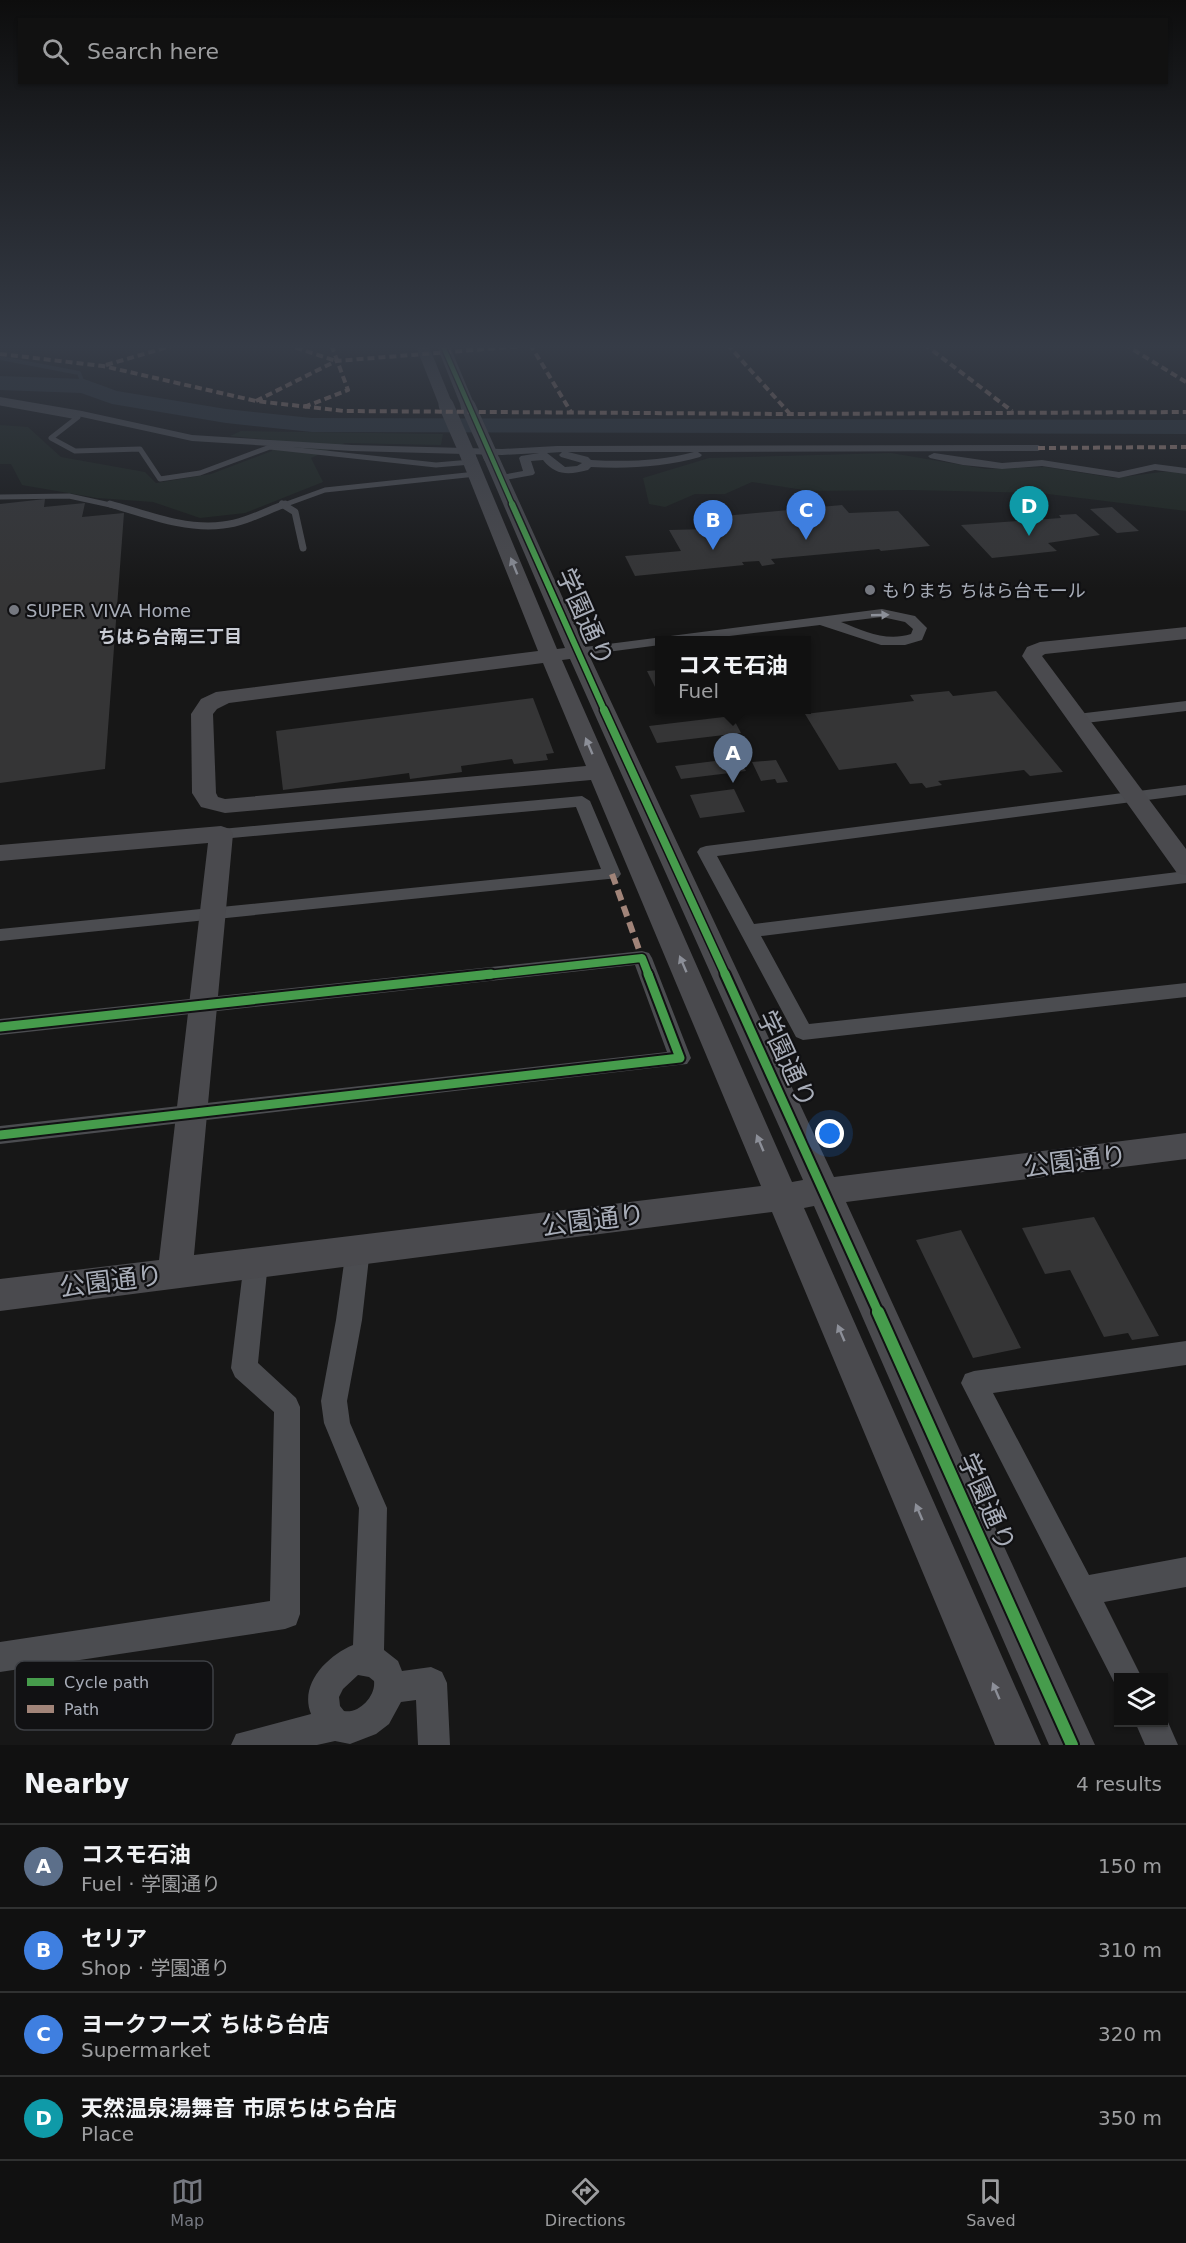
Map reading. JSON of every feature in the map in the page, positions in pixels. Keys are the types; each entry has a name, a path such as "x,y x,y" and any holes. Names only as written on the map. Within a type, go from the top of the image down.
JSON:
{"street":[{"path":"130,425 192,438 352,448 502,452 557,448 1038,448"},
{"path":"458,425 482,466"},
{"path":"473,425 482,466"},
{"path":"557,448 557,452 584,459 588,463 628,466 669,462 717,449"},
{"path":"903,448 963,462 1002,466 1042,463 1119,475 1155,467 1186,471"},
{"path":"482,466 529,473 525,458 531,456 546,456 554,468 563,471 584,468 588,463"},
{"name":"学園通り","path":"482,466 578,652 825,1193 1072,1745"},
{"name":"学園通り","path":"482,466 550,656 1018,1745"},
{"path":"700,636 822,621 882,614 910,619 920,628 917,637 906,642 887,643 822,621"},
{"path":"1186,633 1040,648 1034,651 1032,656 1186,867"},
{"path":"600,772 225,806 209,802 204,793 202,714 209,704 224,697 655,642"},
{"path":"1077,719 1186,706"},
{"path":"1186,790 706,852 803,1032 1186,990"},
{"path":"0,853 582,801 612,874 0,935"},
{"path":"175,1273 221,834"},
{"path":"747,931 1186,877"},
{"path":"0,1027 642,958 680,1058 0,1135"},
{"name":"公園通り","path":"0,1295 1186,1146"},
{"path":"358,1249 349,1320 334,1401 337,1423 373,1508 368,1659"},
{"path":"0,1657 285,1614 287,1407 244,1368 256,1263"},
{"path":"1125,1673 974,1383 1186,1353"},
{"path":"1082,1591 1186,1572"},
{"path":"356,1659 368,1659 379,1664 383,1669 390,1688 389,1702 382,1715 372,1726 359,1732 346,1731 335,1725 327,1715 324,1702 326,1687 333,1674 343,1664 356,1659"},
{"path":"390,1688 431,1683 434,1745"},
{"path":"247,1745 335,1725"},
{"path":"1153,1727 1162,1745"}],"lane":[{"path":"67,425 51,438 75,451 140,449 160,479 200,473 270,447 436,465 482,466"},
{"path":"0,497 35,494 68,496 93,500 180,524 201,527 226,525 326,490 482,466"},
{"path":"282,504 296,512 303,548"}],"shaded area":[{"path":"0,425 28,427 61,457 145,472 156,483 211,474 272,451 272,440 230,436 241,431 443,434 441,445 345,443 311,458 323,482 245,513 200,518 153,502 97,498 22,485 11,464 0,464"},
{"path":"891,453 986,469 1045,467 1115,478 1161,472 1186,472 1186,511 1040,493 910,490 810,491 752,482 725,494 695,494 665,507 649,504 643,478 709,458"}],"building":[{"path":"45,499 44,507 85,503 82,517 124,513 105,769 0,783 0,504"},
{"path":"842,505 849,513 898,511 930,546 771,559 775,564 762,566 759,561 742,562 744,565 635,576 625,556 681,551 669,530 708,529 698,513 721,511 724,516"},
{"path":"1112,507 1139,531 1117,533 1090,509"},
{"path":"1076,514 1100,535 1048,543 1057,551 992,558 961,525 1061,518 1059,515"},
{"path":"655,670 655,687 647,671"},
{"path":"949,691 953,696 996,691 1063,772 1030,776 1024,770 938,781 942,785 926,788 922,783 910,784 896,763 839,770 805,714 914,701 910,695"},
{"path":"533,698 554,753 546,754 548,760 514,764 512,759 461,766 462,772 410,779 409,773 283,790 276,731"},
{"path":"732,716 741,733 657,743 649,726"},
{"path":"739,758 746,771 681,779 675,766"},
{"path":"776,760 788,782 777,783 775,779 761,781 752,762"},
{"path":"734,789 745,812 700,818 690,795"},
{"path":"1094,1217 1159,1336 1132,1340 1128,1333 1104,1337 1070,1270 1045,1274 1022,1228"},
{"path":"961,1230 1021,1348 973,1358 916,1240"}],"waterway":[{"path":"501,425 1186,427"}],"marked path":[{"path":"1038,448 1186,447"},
{"path":"612,874 642,958"}],"cycle path":[{"path":"478,425 565,625 825,1193 1072,1745"},
{"path":"0,1027 642,958 680,1058 0,1135"}],"place":[{"name":"天然温泉湯舞音 市原ちはら台店","path":"1029,536"},
{"name":"ヨークフーズ ちはら台店","path":"806,540"},
{"name":"セリア","path":"713,550"},
{"name":"もりまち ちはら台モール","path":"870,590"},
{"name":"SUPER VIVA Home","path":"14,610"},
{"name":"コスモ石油","path":"733,783"}],"district":[{"name":"ちはら台南三丁目","path":"170,636"}]}
